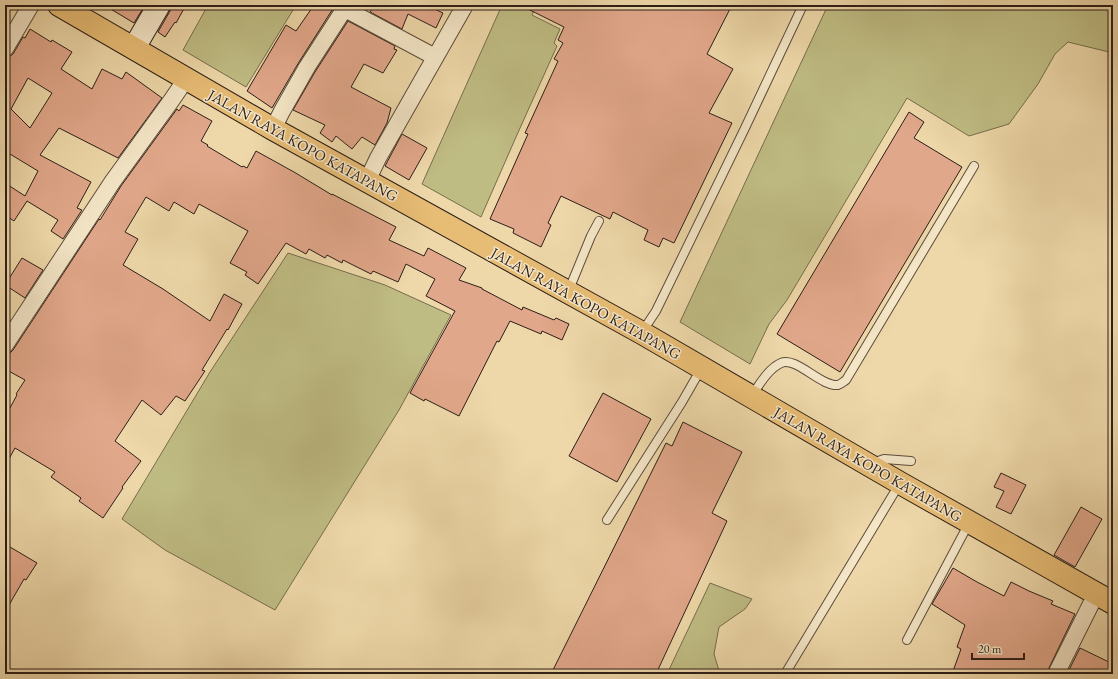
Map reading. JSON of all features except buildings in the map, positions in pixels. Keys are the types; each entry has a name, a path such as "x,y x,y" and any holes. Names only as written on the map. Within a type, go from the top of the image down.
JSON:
{"main road":[{"name":"JALAN RAYA KOPO KATAPANG","path":"59,5 273,129 642,333 900,483 1105,598"}],"street":[{"path":"5,49 31,5"},
{"path":"134,48 159,5"},
{"path":"367,181 378,158 464,5"},
{"path":"273,129 307,67 346,7 435,58"},
{"path":"5,345 113,181 172,101 186,79"},
{"path":"1056,674 1105,598"}],"lane":[{"path":"642,333 656,310 803,5"},
{"path":"751,397 767,375 780,363 785,362 795,364 833,385 840,385 846,380 974,166"},
{"path":"568,293 591,236 599,221"},
{"path":"607,520 702,368"},
{"path":"867,464 884,459 911,461"},
{"path":"784,674 900,483"},
{"path":"907,640 970,522"}],"shaded area":[{"path":"208,5 296,5 246,87 183,50"},
{"path":"502,5 537,5 532,15 560,29 554,43 557,46 481,217 422,184"},
{"path":"828,5 1113,5 1113,53 1068,42 1055,54 1038,84 1009,124 969,136 907,98 787,300 769,324 750,364 680,322"},
{"path":"288,253 385,285 451,315 399,410 275,610 165,550 122,519 210,372"},
{"path":"710,583 752,599 745,609 719,627 714,654 720,674 667,674"}]}
